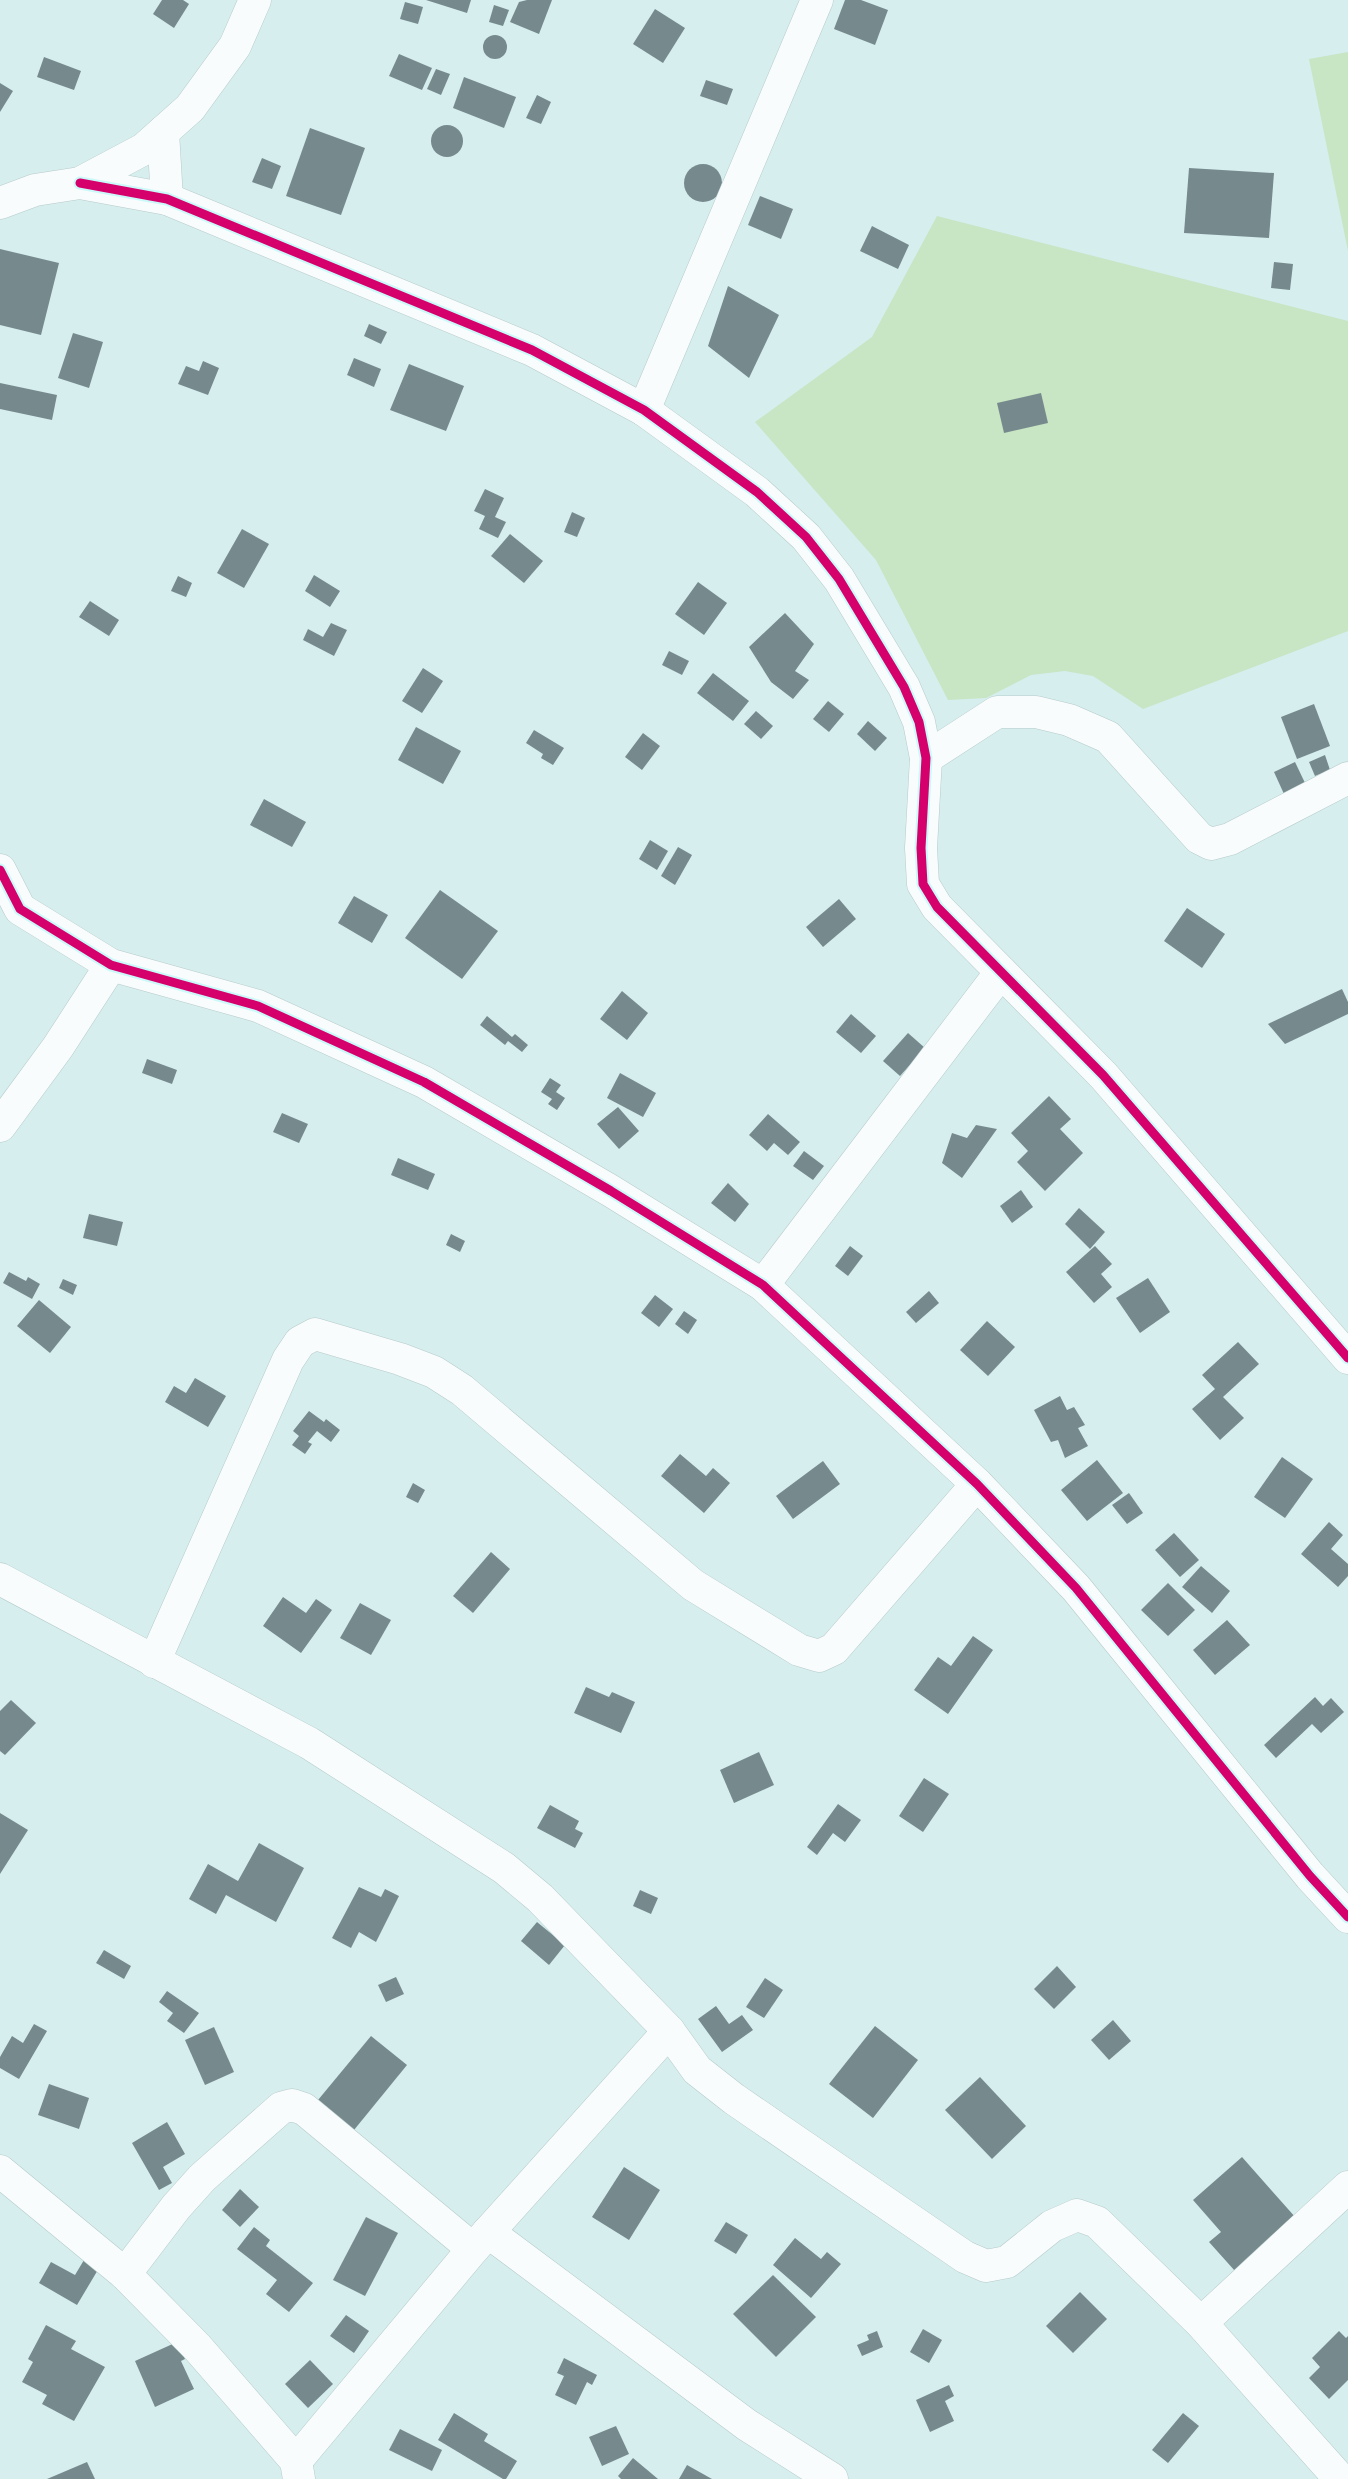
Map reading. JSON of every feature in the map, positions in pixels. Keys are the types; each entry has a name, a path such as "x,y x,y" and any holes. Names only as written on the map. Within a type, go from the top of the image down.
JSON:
{"street":[{"path":"0,203 35,190 80,183 144,149 190,108 235,46 254,0"},
{"path":"645,411 817,0"},
{"path":"163,132 166,199"},
{"path":"80,183 166,199 532,350 645,411 757,492 806,537 839,579 904,687 919,722 926,758 921,848 923,884 937,907 1103,1075 1348,1359"},
{"path":"0,187 35,190"},
{"path":"926,758 997,712 1036,712 1069,720 1108,737 1199,838 1211,844 1230,839 1348,778"},
{"path":"0,870 20,909 111,965 258,1006 424,1082 611,1191 762,1285 977,1484 1076,1588 1310,1876 1348,1917"},
{"path":"0,1126 58,1047 111,965"},
{"path":"762,1285 1001,972"},
{"path":"154,1662 288,1360 300,1342 315,1334 434,1372 462,1390 693,1585 799,1650 819,1656 834,1649 977,1484"},
{"path":"0,1579 309,1743 504,1868 540,1898 670,2031 697,2070 734,2099 965,2258 986,2266 1007,2262 1052,2226 1077,2215 1097,2222 1201,2323 1340,2479"},
{"path":"0,2171 125,2274 197,2347 298,2470 480,2240 670,2031"},
{"path":"125,2274 176,2207 202,2178 281,2108 292,2105 304,2109 480,2240 747,2425 832,2479"},
{"path":"1201,2323 1348,2187"}],"green space":[{"path":"1348,52 1348,251 1309,59"},
{"path":"937,216 1348,321 1348,631 1143,709 1093,676 1065,671 1031,675 986,698 948,700 876,560 755,422 872,337"}],"building":[{"path":"162,0 183,0 189,4 174,28 153,14"},
{"path":"426,0 471,0 467,13"},
{"path":"552,0 539,34 510,22 519,2"},
{"path":"845,0 861,0 888,10 875,45 834,29"},
{"path":"405,2 423,7 418,24 400,19"},
{"path":"494,5 509,10 503,26 489,22"},
{"path":"655,9 685,28 663,63 633,44"},
{"path":"490,35 500,35 507,42 507,52 500,59 490,59 483,52 483,42"},
{"path":"399,54 432,68 422,90 389,76"},
{"path":"44,57 81,71 74,90 37,77"},
{"path":"436,69 450,74 441,95 427,89"},
{"path":"464,77 516,97 504,128 453,108"},
{"path":"706,80 733,89 727,105 700,96"},
{"path":"0,83 13,91 0,112"},
{"path":"537,95 551,102 541,124 526,118"},
{"path":"447,125 458,130 463,141 458,152 447,157 436,152 431,141 436,130"},
{"path":"310,128 365,148 341,215 286,196"},
{"path":"262,158 281,166 272,189 252,182"},
{"path":"703,164 717,169 722,183 717,197 703,202 689,197 684,183 689,169"},
{"path":"1189,168 1274,173 1269,238 1184,233"},
{"path":"760,196 793,209 781,239 748,225"},
{"path":"872,226 909,245 898,269 860,251"},
{"path":"0,249 59,263 41,335 0,325"},
{"path":"1274,262 1293,264 1290,290 1271,288"},
{"path":"728,286 779,315 749,378 708,346"},
{"path":"369,324 387,332 381,344 364,336"},
{"path":"73,333 103,342 89,388 58,378"},
{"path":"354,358 381,369 374,387 347,375"},
{"path":"203,361 219,368 208,395 178,384 186,366 199,371"},
{"path":"409,364 464,386 446,431 390,410"},
{"path":"0,383 57,395 52,420 0,409"},
{"path":"1041,393 1048,423 1004,433 997,403"},
{"path":"485,489 504,498 495,517 506,522 498,538 479,529 485,516 474,511"},
{"path":"572,512 585,518 577,537 564,532"},
{"path":"242,529 269,544 244,588 217,573"},
{"path":"510,534 543,561 524,583 491,556"},
{"path":"314,575 340,591 330,607 305,591"},
{"path":"178,576 192,583 186,597 171,591"},
{"path":"698,582 727,603 704,635 675,614"},
{"path":"90,601 119,620 109,636 79,617"},
{"path":"785,613 814,644 795,671 809,680 793,699 771,682 749,647"},
{"path":"331,623 347,630 334,656 303,640 308,629 323,637"},
{"path":"669,651 689,661 682,675 662,665"},
{"path":"423,668 443,681 422,713 402,701"},
{"path":"713,673 749,701 733,721 697,693"},
{"path":"828,701 844,714 829,732 813,719"},
{"path":"1314,704 1330,746 1297,759 1281,717"},
{"path":"756,711 773,726 761,739 744,724"},
{"path":"868,721 887,738 875,751 857,734"},
{"path":"416,727 461,751 443,784 398,760"},
{"path":"534,730 564,748 553,765 541,758 543,754 526,743"},
{"path":"643,733 660,746 642,770 625,757"},
{"path":"1325,755 1330,770 1315,776 1309,762"},
{"path":"1295,762 1306,785 1284,794 1274,772"},
{"path":"264,799 306,822 292,847 250,825"},
{"path":"650,840 668,851 657,870 639,859"},
{"path":"678,847 692,855 675,885 661,876"},
{"path":"440,890 498,931 462,979 405,938"},
{"path":"354,896 388,915 372,943 338,923"},
{"path":"839,899 856,919 823,947 806,927"},
{"path":"1187,908 1225,934 1202,968 1164,941"},
{"path":"1342,989 1348,1002 1348,1014 1285,1044 1268,1024"},
{"path":"622,991 648,1013 627,1040 600,1019"},
{"path":"851,1014 876,1036 861,1053 836,1032"},
{"path":"487,1016 512,1037 515,1034 528,1045 522,1052 508,1041 505,1045 480,1025"},
{"path":"908,1033 925,1048 900,1076 883,1061"},
{"path":"147,1059 177,1070 172,1084 142,1073"},
{"path":"620,1073 656,1093 643,1117 607,1098"},
{"path":"550,1078 561,1085 556,1092 565,1098 557,1110 548,1104 552,1099 541,1092"},
{"path":"1049,1096 1071,1119 1060,1129 1083,1153 1045,1191 1017,1162 1028,1151 1011,1133"},
{"path":"618,1107 639,1131 619,1149 597,1124"},
{"path":"282,1113 308,1124 299,1143 273,1132"},
{"path":"768,1114 800,1142 788,1155 774,1143 767,1151 749,1135"},
{"path":"976,1125 997,1129 962,1178 942,1163 952,1133 967,1138"},
{"path":"804,1151 824,1166 813,1180 793,1166"},
{"path":"398,1158 435,1174 428,1190 391,1175"},
{"path":"728,1183 749,1204 735,1222 711,1203"},
{"path":"1021,1190 1033,1207 1012,1223 1000,1206"},
{"path":"1079,1208 1105,1232 1090,1249 1065,1224"},
{"path":"89,1214 123,1222 117,1246 83,1238"},
{"path":"451,1234 465,1241 460,1252 446,1245"},
{"path":"850,1246 863,1256 848,1276 835,1266"},
{"path":"1095,1246 1112,1264 1101,1274 1112,1287 1094,1303 1066,1272"},
{"path":"9,1272 26,1281 28,1277 40,1284 32,1299 3,1283"},
{"path":"1148,1278 1170,1312 1140,1333 1116,1298"},
{"path":"63,1279 77,1285 73,1295 59,1288"},
{"path":"929,1291 939,1303 916,1323 906,1312"},
{"path":"655,1295 673,1309 659,1327 641,1313"},
{"path":"39,1300 71,1327 50,1353 17,1326"},
{"path":"684,1311 697,1320 688,1334 675,1324"},
{"path":"987,1321 1015,1347 988,1376 960,1350"},
{"path":"1238,1342 1259,1364 1223,1397 1244,1418 1220,1440 1192,1409 1215,1389 1202,1375"},
{"path":"195,1378 226,1396 208,1427 165,1402 174,1386 186,1393"},
{"path":"1060,1396 1067,1410 1074,1407 1085,1425 1078,1428 1088,1446 1065,1458 1058,1440 1051,1442 1034,1410"},
{"path":"309,1411 340,1430 331,1442 317,1431 308,1442 312,1444 305,1454 292,1445 299,1436 293,1431"},
{"path":"680,1454 706,1476 713,1468 730,1483 704,1513 661,1476"},
{"path":"1282,1457 1313,1479 1285,1518 1254,1497"},
{"path":"1097,1460 1123,1493 1087,1521 1061,1490"},
{"path":"823,1461 840,1484 793,1519 776,1496"},
{"path":"413,1483 425,1490 418,1503 406,1497"},
{"path":"1129,1493 1143,1513 1127,1524 1112,1505"},
{"path":"1329,1522 1343,1535 1331,1549 1348,1564 1348,1576 1338,1587 1301,1554"},
{"path":"1174,1533 1199,1560 1180,1577 1155,1550"},
{"path":"491,1552 510,1569 473,1613 453,1596"},
{"path":"1201,1566 1230,1591 1212,1613 1182,1587"},
{"path":"1168,1583 1195,1610 1168,1636 1141,1610"},
{"path":"283,1597 306,1613 316,1599 332,1610 301,1653 263,1626"},
{"path":"360,1603 391,1620 371,1655 340,1638"},
{"path":"1227,1620 1250,1645 1215,1675 1193,1650"},
{"path":"973,1636 993,1650 948,1714 914,1690 938,1657 951,1666"},
{"path":"586,1687 609,1697 612,1692 635,1702 621,1733 574,1713"},
{"path":"1315,1697 1323,1706 1331,1698 1344,1712 1321,1733 1312,1724 1276,1758 1264,1745"},
{"path":"11,1700 36,1723 5,1755 0,1751 0,1711"},
{"path":"759,1752 774,1785 734,1803 720,1770"},
{"path":"924,1778 949,1794 923,1832 899,1816"},
{"path":"838,1804 861,1820 845,1842 833,1833 817,1855 807,1847"},
{"path":"550,1805 579,1821 575,1829 583,1833 575,1848 537,1828"},
{"path":"0,1813 28,1830 0,1874"},
{"path":"259,1843 304,1868 276,1922 226,1895 216,1914 189,1899 208,1864 238,1881"},
{"path":"359,1887 381,1897 385,1889 399,1896 376,1942 359,1932 351,1948 332,1938"},
{"path":"640,1890 658,1898 651,1914 633,1906"},
{"path":"537,1922 565,1945 549,1965 521,1941"},
{"path":"104,1950 131,1966 124,1979 96,1963"},
{"path":"1057,1966 1076,1987 1054,2009 1034,1989"},
{"path":"396,1977 404,1994 386,2002 378,1985"},
{"path":"765,1978 783,1990 764,2018 746,2007"},
{"path":"167,1991 199,2013 184,2033 167,2021 173,2013 159,2002"},
{"path":"716,2006 729,2024 742,2015 753,2030 722,2052 698,2019"},
{"path":"1113,2020 1131,2041 1109,2060 1091,2040"},
{"path":"34,2024 47,2031 19,2079 0,2068 0,2057 12,2036 23,2043"},
{"path":"875,2026 918,2060 873,2118 829,2084"},
{"path":"214,2027 234,2072 205,2085 185,2040"},
{"path":"371,2036 407,2065 354,2130 318,2100"},
{"path":"980,2077 1026,2126 992,2159 945,2110"},
{"path":"49,2084 89,2098 79,2129 38,2115"},
{"path":"167,2122 185,2154 163,2167 172,2183 159,2190 132,2143"},
{"path":"1242,2157 1296,2218 1235,2271 1209,2242 1221,2232 1193,2200"},
{"path":"624,2167 660,2190 629,2240 592,2217"},
{"path":"240,2189 259,2207 240,2227 222,2210"},
{"path":"366,2217 398,2233 365,2296 333,2280"},
{"path":"726,2222 748,2235 736,2254 714,2241"},
{"path":"254,2227 270,2240 266,2246 313,2283 289,2312 266,2294 277,2280 237,2249"},
{"path":"795,2238 821,2259 827,2252 841,2264 811,2298 773,2265"},
{"path":"87,2255 102,2263 77,2305 39,2283 51,2262 75,2275"},
{"path":"773,2275 816,2317 776,2357 733,2314"},
{"path":"1080,2292 1107,2319 1073,2353 1046,2326"},
{"path":"346,2315 369,2331 354,2353 330,2336"},
{"path":"46,2325 76,2341 71,2349 105,2367 74,2421 42,2404 47,2395 22,2382 33,2362 28,2359"},
{"path":"923,2329 942,2340 929,2363 910,2352"},
{"path":"877,2331 883,2347 862,2356 857,2345 869,2340 867,2335"},
{"path":"1339,2331 1346,2338 1348,2336 1348,2380 1329,2399 1309,2378 1320,2367 1312,2358"},
{"path":"177,2342 185,2359 181,2361 194,2389 155,2407 135,2361"},
{"path":"564,2358 597,2375 592,2385 587,2382 576,2405 555,2395 564,2376 557,2373"},
{"path":"310,2360 333,2384 308,2408 285,2384"},
{"path":"949,2385 954,2396 945,2401 954,2421 930,2432 916,2400"},
{"path":"454,2413 488,2434 484,2441 517,2461 506,2479 438,2440"},
{"path":"1183,2413 1199,2426 1168,2463 1152,2450"},
{"path":"616,2426 629,2454 602,2466 589,2437"},
{"path":"400,2429 442,2450 432,2471 389,2450"},
{"path":"633,2458 658,2479 621,2479 618,2476"},
{"path":"87,2462 95,2479 47,2479"},
{"path":"687,2465 712,2479 679,2479"}],"cycle path":[{"path":"80,183 167,199 532,350 644,410 757,492 806,537 839,579 904,687 919,722 926,758 921,848 923,884 937,907 1103,1075 1348,1358"},
{"path":"0,870 20,909 111,965 258,1006 424,1082 611,1191 763,1285 977,1484 1076,1588 1310,1876 1348,1917"}]}
